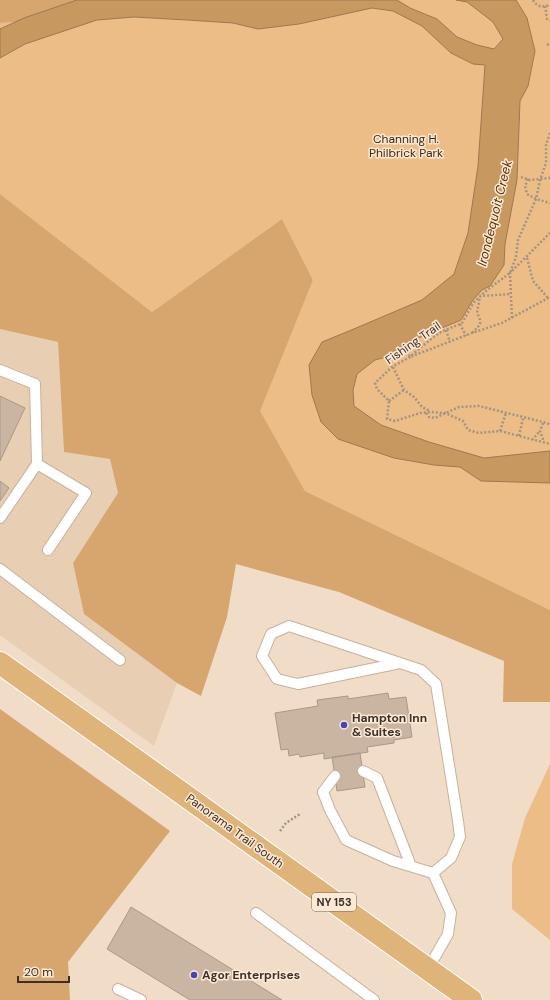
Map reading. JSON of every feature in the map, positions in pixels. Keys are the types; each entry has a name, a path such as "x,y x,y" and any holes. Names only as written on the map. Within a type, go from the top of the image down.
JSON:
{"main road":[{"name":"Panorama Trail South","path":"0,663 471,1000"}],"lane":[{"path":"0,370 35,384 37,464 0,518"},
{"path":"37,464 86,493 48,550"},
{"path":"0,570 120,660"},
{"path":"400,663 298,684 277,679 262,656 271,634 289,626 400,663 421,670 436,684 460,837 451,858 433,873"},
{"path":"363,771 377,778 411,866"},
{"path":"335,776 323,792 330,810 346,840 393,861 433,873 451,913 448,934 428,969"},
{"path":"256,913 374,1000"},
{"path":"118,989 141,1000"}],"path":[{"path":"533,0 536,5 542,7 550,5"},
{"path":"545,6 547,18 550,20"},
{"path":"512,318 510,273 516,257 518,240 536,199 540,180 546,163 546,144 550,133"},
{"path":"521,177 540,180 550,178"},
{"path":"528,179 525,186 527,194 536,199 550,203"},
{"name":"Fishing Trail","path":"389,401 377,389 375,383 393,367 410,357 421,346 446,330 462,323 474,302 510,273 550,233"},
{"path":"407,351 410,357 502,323 549,298 533,281 527,257"},
{"path":"472,333 480,324 481,320 477,313 480,296 511,294"},
{"path":"460,324 466,336"},
{"path":"446,330 450,342"},
{"path":"393,367 404,390 414,397 422,407 430,412"},
{"path":"404,390 389,401 387,419 395,421 420,412 445,413 462,421 468,430 474,432 500,431 550,444"},
{"path":"426,412 429,417 435,418 459,407 479,406 550,425"},
{"path":"500,431 506,413"},
{"path":"519,436 523,418"},
{"path":"532,440 540,431 543,423"},
{"path":"540,431 544,443"},
{"path":"280,831 286,823 300,814"}],"shaded area":[{"path":"0,0 77,0 16,22 0,23"},
{"path":"0,194 152,312 282,219 313,280 260,411 305,491 550,610 550,702 503,702 504,661 339,592 236,564 227,617 201,696 177,683 84,614 73,563 118,493 110,459 64,452 58,342 0,329"},
{"path":"0,329 58,342 64,452 110,459 118,493 73,563 84,614 177,683 154,746 0,635"},
{"path":"0,709 170,831 68,962 70,1000 0,1000"}],"green space":[{"name":"Channing H. Philbrick Park","path":"77,0 550,0 550,610 305,491 259,411 313,280 282,219 152,312 0,194 0,23 16,22"},
{"path":"550,764 550,940 512,909 512,864 525,818"}],"water":[{"name":"Irondequoit Creek","path":"77,0 397,0 410,8 437,19 457,37 477,45 494,49 503,39 493,22 467,2 456,0 516,0 527,18 535,51 528,86 520,101 517,180 505,244 504,265 490,286 482,290 473,300 461,320 416,339 397,354 375,360 357,374 353,390 354,406 381,425 429,442 484,458 550,451 550,483 481,481 460,467 434,465 394,458 338,439 321,422 312,395 309,365 322,342 422,300 454,274 468,233 478,166 485,65 473,64 451,53 422,26 393,11 372,8 299,24 258,29 233,23 134,17 97,20 25,44 0,58 0,29 24,18"}],"building":[{"path":"0,396 25,408 0,461"},
{"path":"0,481 9,488 0,501"},
{"name":"Hampton Inn & Suites","path":"388,693 389,699 406,697 412,737 394,740 394,743 367,747 368,752 324,759 324,753 300,757 299,754 289,756 288,749 281,750 275,713 318,706 317,700 348,696 348,699"},
{"path":"360,753 365,787 337,791 332,757"},
{"name":"Agor Enterprises","path":"131,907 282,1000 190,1000 107,949"}],"place":[{"name":"Hampton Inn & Suites","path":"344,725"},
{"name":"Agor Enterprises","path":"194,975"}]}
